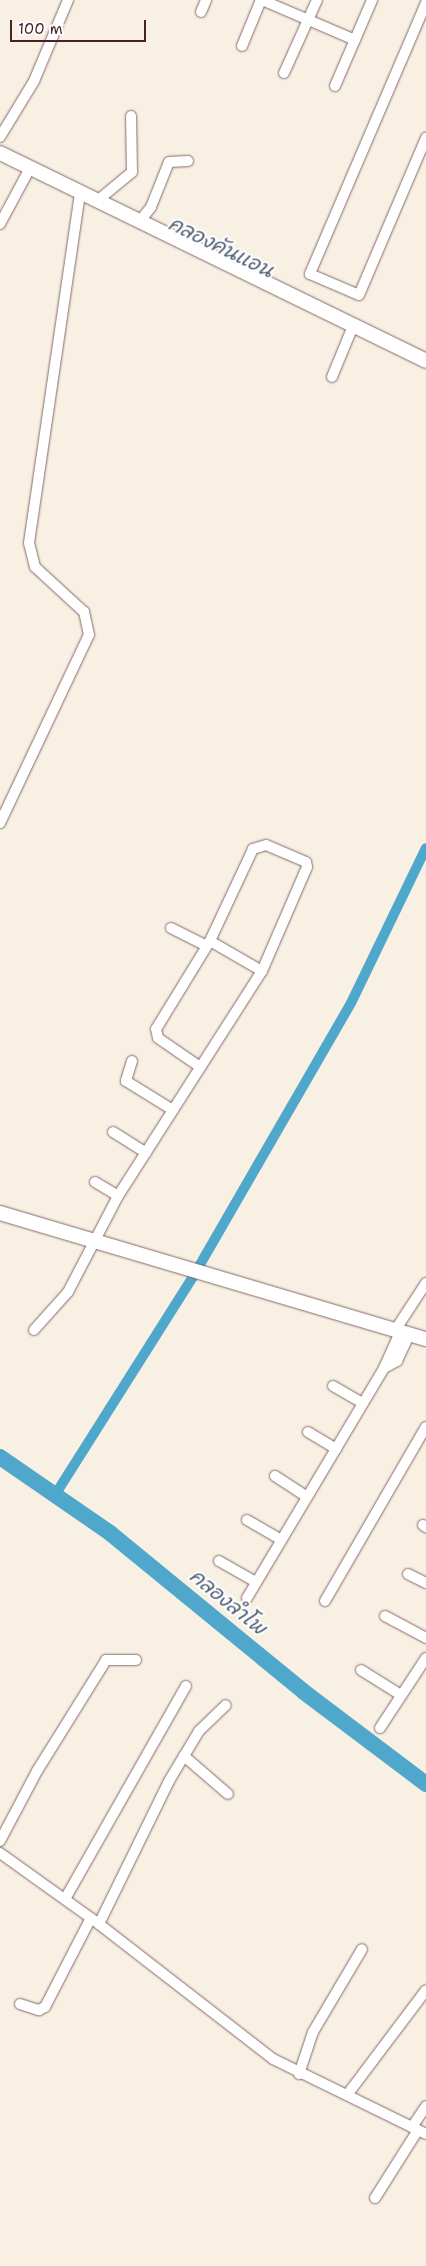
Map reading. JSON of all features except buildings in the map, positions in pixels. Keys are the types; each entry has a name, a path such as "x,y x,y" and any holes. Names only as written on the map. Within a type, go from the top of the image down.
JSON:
{"street":[{"path":"0,137 34,81 68,0"},
{"path":"201,12 206,0"},
{"path":"242,46 261,0 355,40"},
{"path":"284,73 317,0"},
{"path":"335,86 372,0"},
{"path":"426,3 310,274 359,295 426,138"},
{"path":"97,201 132,172 131,116"},
{"path":"0,153 29,170 97,201 352,327 426,361"},
{"path":"139,222 150,207 169,162 188,161"},
{"path":"0,224 29,170"},
{"path":"0,823 88,635 84,612 35,567 29,544 73,216 79,194"},
{"path":"332,376 352,327"},
{"path":"34,1330 68,1292 92,1240 118,1196 262,971 306,873 306,862 266,846 253,849 209,944 156,1035 200,1067"},
{"path":"171,928 209,944 262,971"},
{"path":"132,1061 126,1081 173,1110"},
{"path":"113,1132 146,1153"},
{"path":"95,1182 118,1196"},
{"path":"0,1213 426,1339"},
{"path":"247,1598 384,1368 397,1361 402,1331 426,1283"},
{"path":"333,1386 363,1403"},
{"path":"325,1601 426,1427"},
{"path":"308,1432 336,1449"},
{"path":"275,1476 307,1497"},
{"path":"247,1520 281,1540"},
{"path":"219,1561 256,1582"},
{"path":"408,1574 426,1583"},
{"path":"385,1616 426,1638"},
{"path":"380,1728 426,1658"},
{"path":"0,1841 37,1770 106,1660 136,1660"},
{"path":"361,1670 401,1695"},
{"path":"65,1899 186,1686"},
{"path":"20,2004 40,2010 44,2007 95,1921 184,1756 199,1732 226,1705"},
{"path":"184,1756 228,1794"},
{"path":"0,1853 95,1921 273,2059 299,2074 418,2130"},
{"path":"299,2074 313,2032 362,1949"},
{"path":"347,2095 426,1990"},
{"path":"375,2198 418,2130 426,2106"}],"waterway":[{"path":"55,1495 194,1275 351,1003 426,848"},
{"name":"คลองลำโพ","path":"0,1457 110,1533 304,1692 426,1784"}],"water label":[{"name":"คลองคันแอน","path":"221,247"}]}
